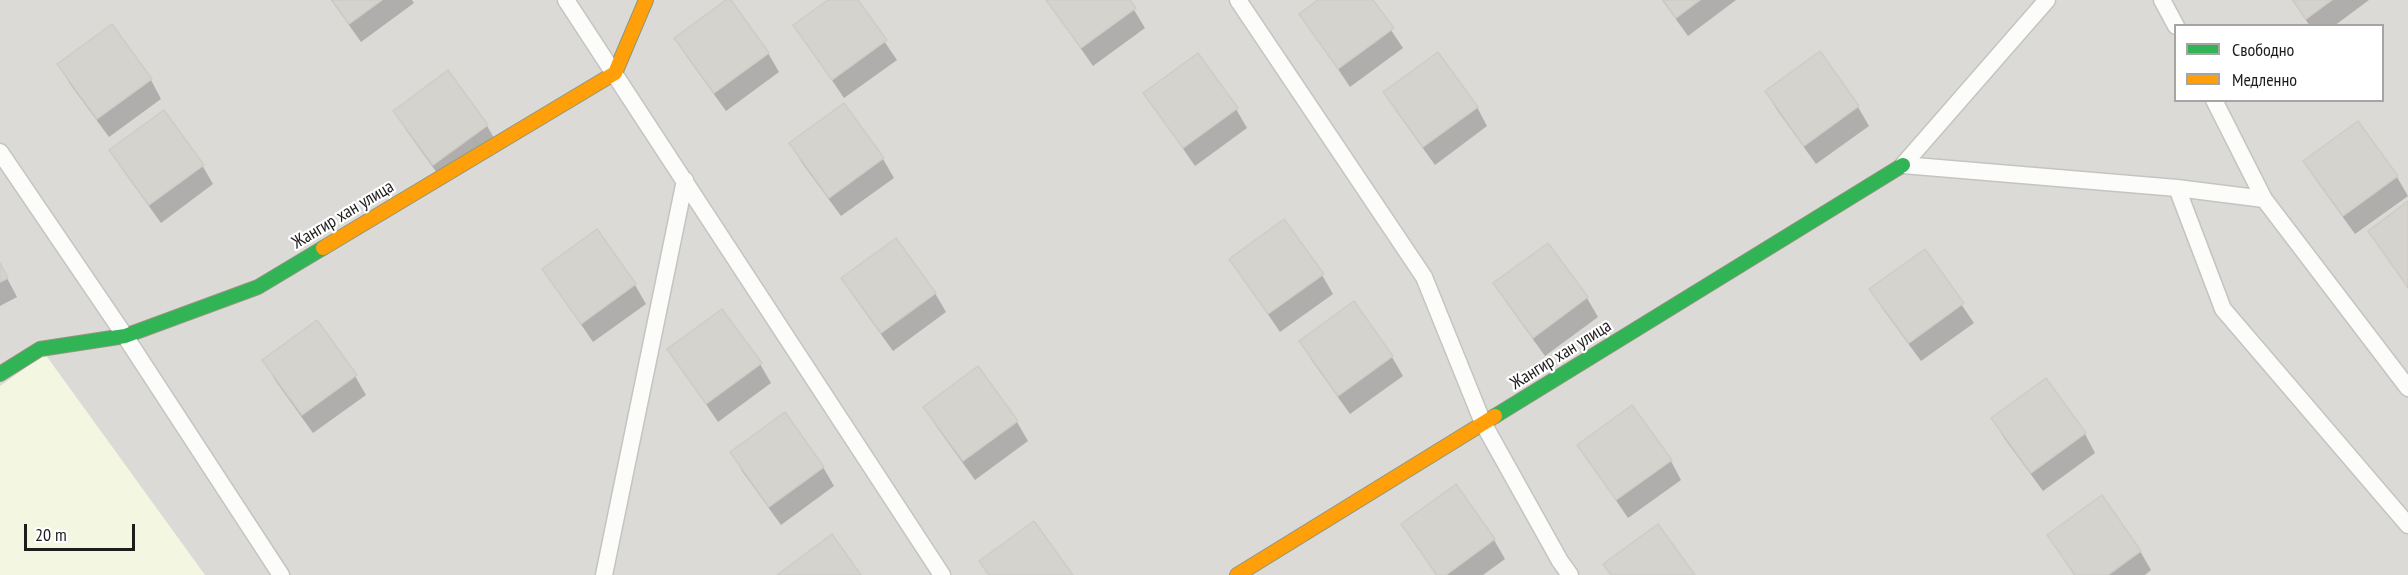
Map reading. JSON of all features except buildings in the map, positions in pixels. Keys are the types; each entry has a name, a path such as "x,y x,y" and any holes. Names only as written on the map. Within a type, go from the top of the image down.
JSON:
{"street":[{"path":"615,73 646,0"},
{"name":"Жангир хан улица","path":"0,374 40,349 125,336 258,287 615,73"},
{"name":"Жангир хан улица","path":"1237,575 1903,165"}],"lane":[{"path":"566,0 942,575"},
{"path":"1238,0 1424,277 1483,423 1570,575"},
{"path":"1903,165 2047,0"},
{"path":"2162,0 2174,24"},
{"path":"2215,102 2264,199 2408,388"},
{"path":"0,152 125,336 280,575"},
{"path":"1903,165 2177,188 2264,199"},
{"path":"604,575 685,180"},
{"path":"2177,188 2223,309 2408,525"}],"shaded area":[{"path":"0,0 2408,0 2408,575 0,575"},
{"path":"45,354 205,575 0,575 0,386"}],"traffic: fast":[{"path":"1495,416 1903,165"},
{"path":"0,374 40,349 125,336 258,287 323,248"}],"traffic: slow":[{"path":"323,248 615,73 646,0"},
{"path":"1237,575 1495,416"}]}
